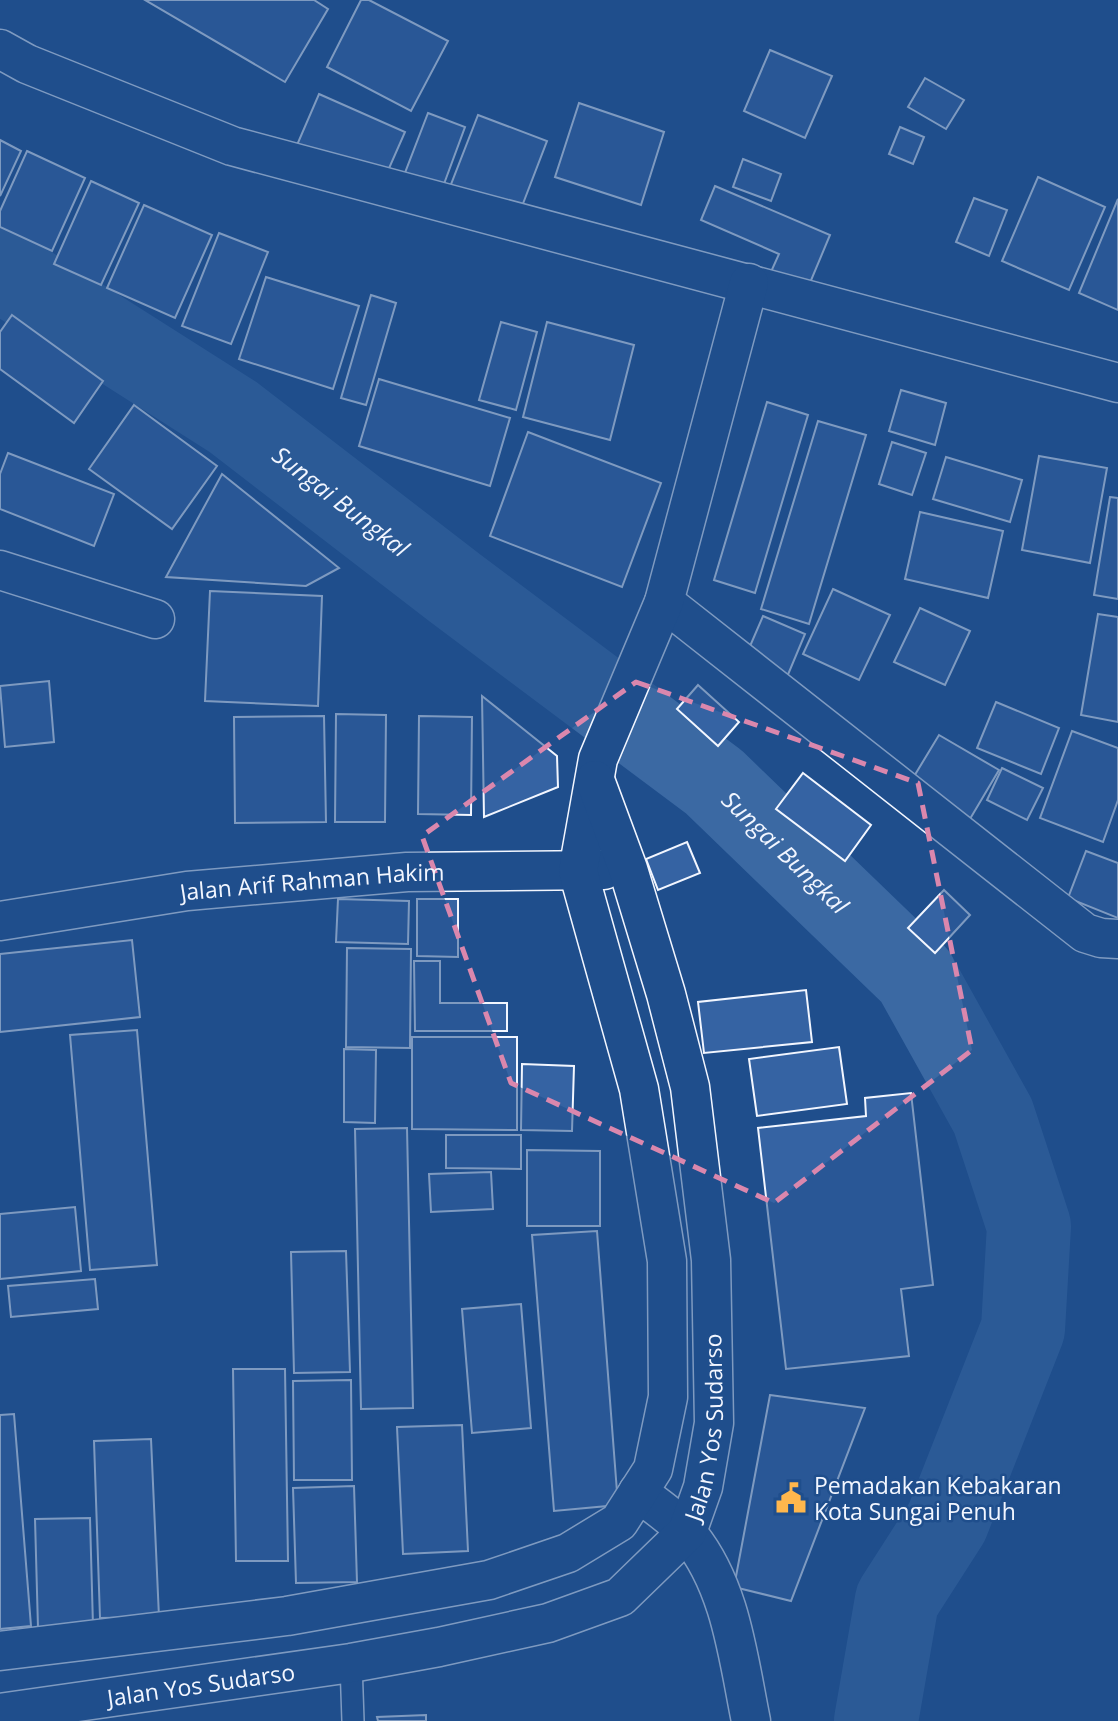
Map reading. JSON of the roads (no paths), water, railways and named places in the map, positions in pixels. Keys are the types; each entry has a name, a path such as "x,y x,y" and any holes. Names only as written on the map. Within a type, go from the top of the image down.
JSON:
{"main road":[{"path":"0,49 27,64 232,145 1118,383"},
{"path":"596,769 660,612 749,283"},
{"path":"0,570 155,619"},
{"path":"660,612 1084,933 1118,939"},
{"name":"Jalan Yos Sudarso","path":"0,1713 351,1663 548,1623 620,1597 687,1532 703,1487 714,1423 711,1260 690,1087 666,994 596,769"},
{"name":"Jalan Yos Sudarso","path":"0,1651 287,1616 489,1580 568,1553 619,1522 653,1469 668,1397 667,1261 639,1089 578,871 596,769"},
{"name":"Jalan Arif Rahman Hakim","path":"0,921 187,891 393,873 628,869"},
{"path":"638,1492 687,1532 711,1568 730,1619 751,1721"}],"lane":[{"path":"351,1663 353,1721"}],"waterway":[{"name":"Sungai Bungkal","path":"0,269 233,417 714,782 915,976 993,1116 1029,1226 1023,1329 947,1522 897,1600 876,1721"}],"place":[{"name":"Pemadakan Kebakaran Kota Sungai Penuh","path":"791,1498"}]}
